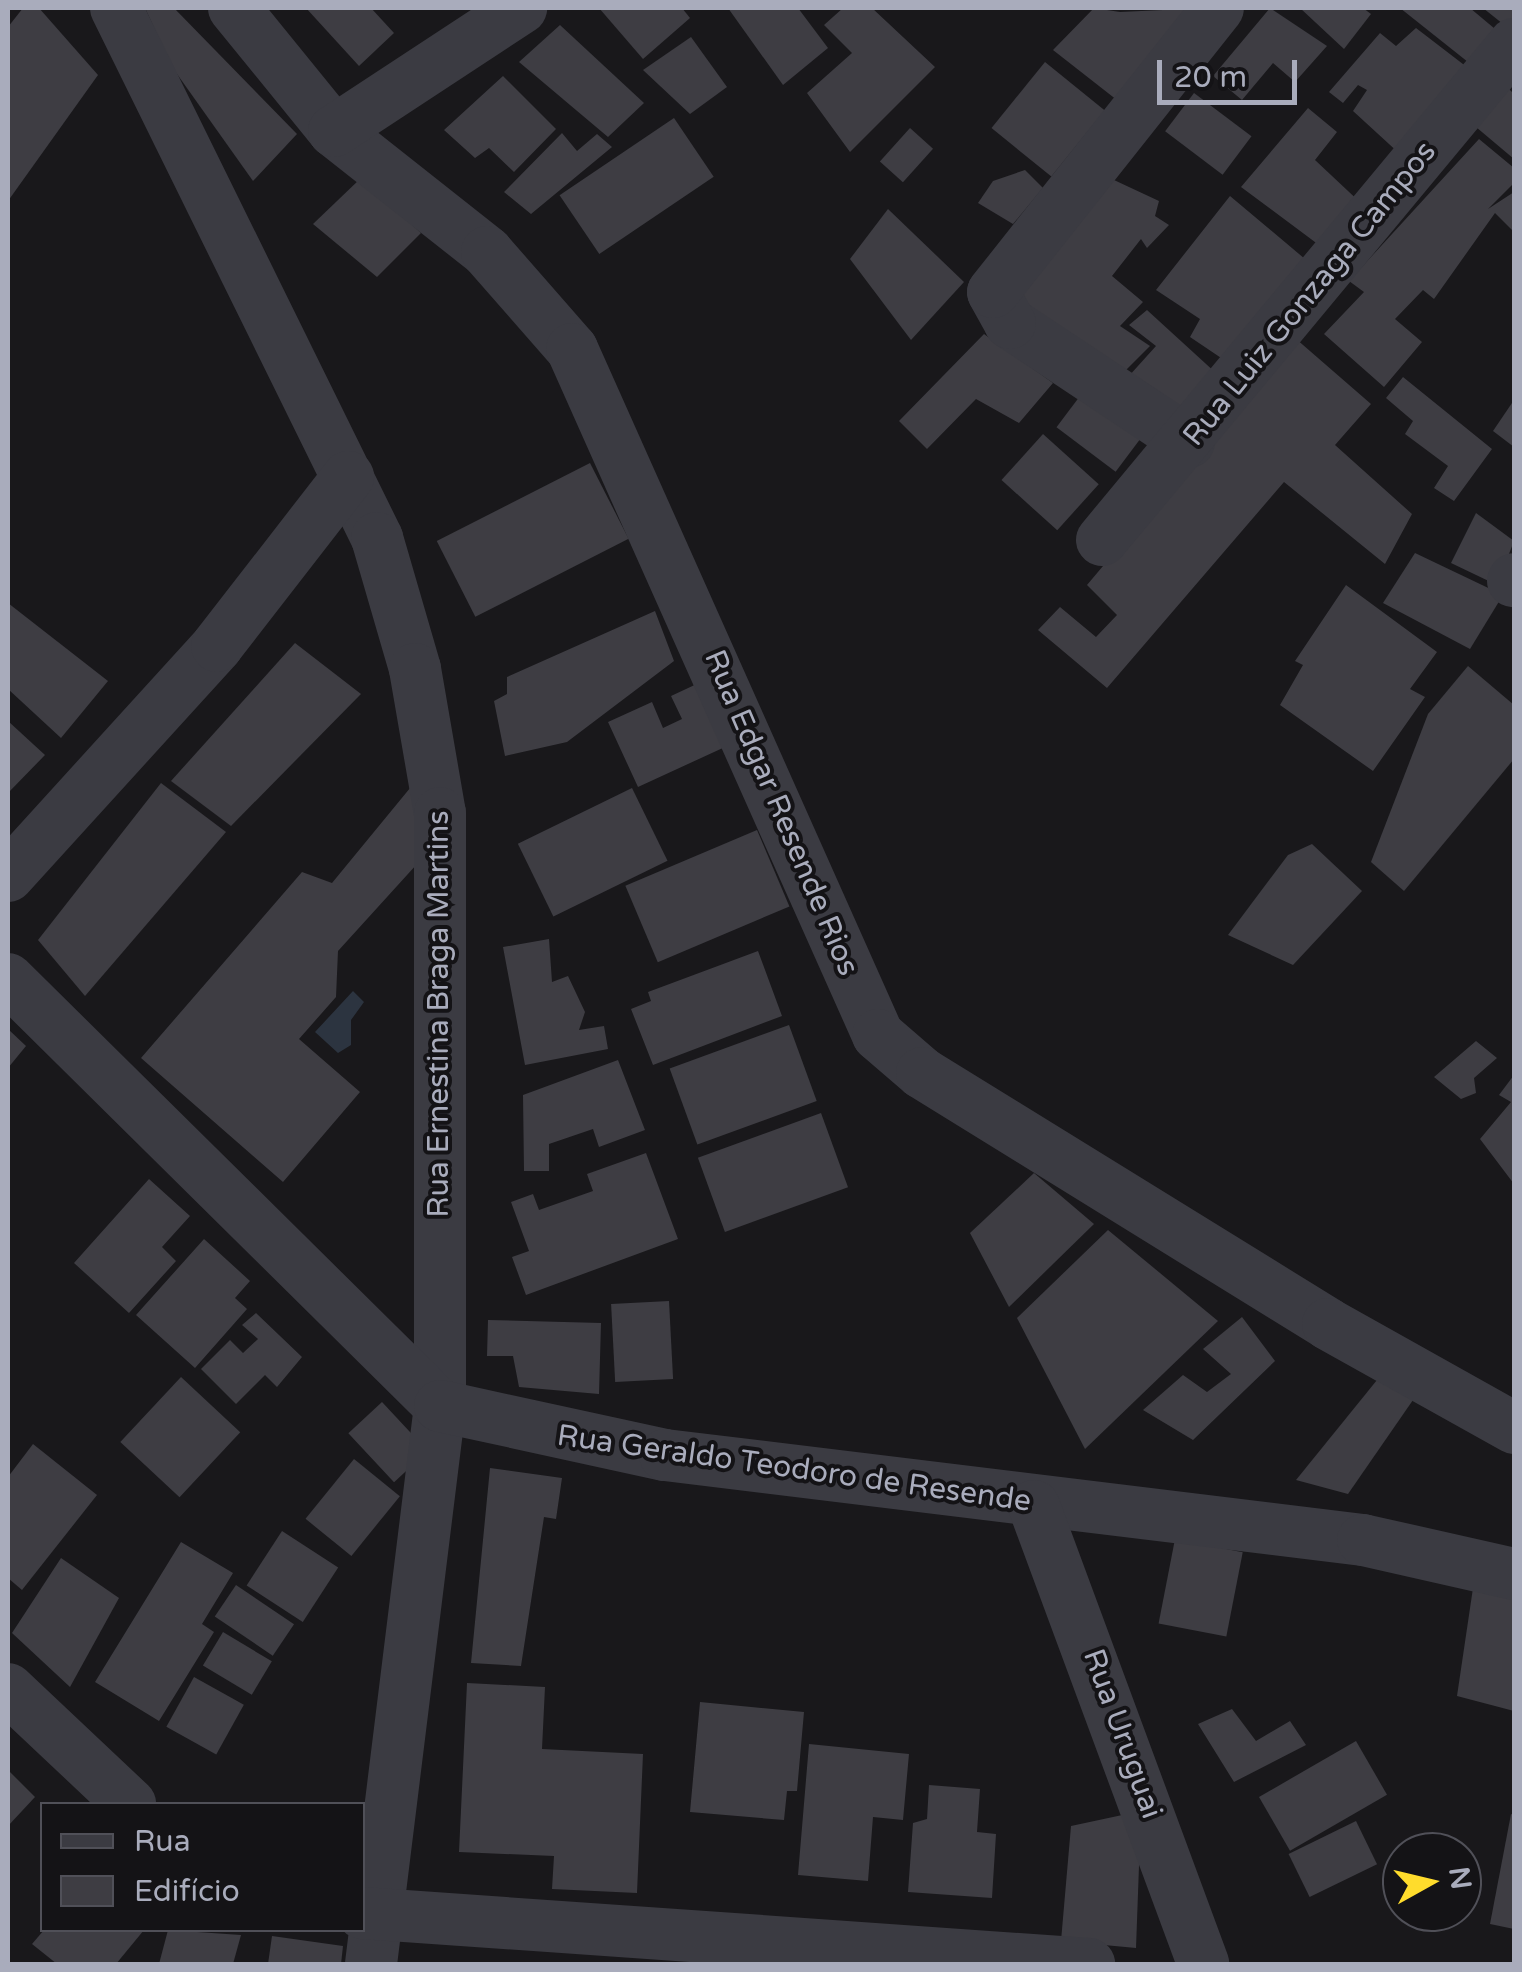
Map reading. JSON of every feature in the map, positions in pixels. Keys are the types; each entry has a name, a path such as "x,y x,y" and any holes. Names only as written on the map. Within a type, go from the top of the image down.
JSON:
{"street":[{"name":"Rua Ernestina Braga Martins","path":"116,8 377,538 415,669 440,813 440,1406 370,1931"},
{"name":"Rua Edgar Resende Rios","path":"234,8 334,132 487,252 572,349 878,1035 922,1073 1328,1324 1514,1428"},
{"path":"334,132 521,8"},
{"path":"1189,442 1010,323 993,292 1218,8"},
{"name":"Rua Luiz Gonzaga Campos","path":"1102,540 1189,442 1514,44"},
{"path":"8,876 216,646 348,477"},
{"path":"8,978 440,1406"},
{"name":"Rua Geraldo Teodoro de Resende","path":"440,1406 665,1456 1034,1506 1362,1540 1514,1574"},
{"name":"Rua Uruguai","path":"1034,1506 1203,1964"},
{"path":"8,1690 128,1802"},
{"path":"370,1931 1089,1964"}],"water":[{"path":"353,991 364,1002 351,1020 351,1045 338,1053 315,1032"}],"building":[{"path":"23,8 39,8 98,75 8,201 8,27"},
{"path":"145,8 174,8 297,134 253,181 172,67"},
{"path":"306,8 371,8 394,33 359,66"},
{"path":"599,8 682,8 690,18 643,59"},
{"path":"728,8 798,8 828,48 783,85"},
{"path":"843,8 872,8 935,67 850,152 807,93 852,53 824,25"},
{"path":"1094,8 1120,12 1206,8 1122,104 1053,50"},
{"path":"1270,8 1327,46 1295,82 1273,63 1242,100 1213,76"},
{"path":"1300,8 1363,8 1371,14 1344,49"},
{"path":"1400,8 1470,8 1507,39 1478,70"},
{"path":"1483,8 1514,8 1514,21 1508,28"},
{"path":"560,25 644,103 608,137 519,62"},
{"path":"1416,28 1472,71 1401,155 1353,111 1367,90 1358,85 1343,103 1329,92 1380,33 1396,46"},
{"path":"691,37 727,87 690,114 643,70"},
{"path":"1045,62 1105,110 1051,177 992,128"},
{"path":"503,76 556,129 514,172 489,148 475,158 444,130"},
{"path":"1509,89 1514,94 1514,159 1476,127"},
{"path":"1194,93 1252,136 1223,175 1165,131"},
{"path":"1308,108 1337,132 1315,160 1364,206 1327,251 1241,187"},
{"path":"674,118 714,177 599,254 560,195"},
{"path":"910,128 933,149 903,182 880,161"},
{"path":"562,133 577,151 597,134 612,147 531,214 504,192"},
{"path":"1479,139 1514,168 1514,183 1488,209 1514,192 1514,232 1495,213 1434,299 1423,290 1395,319 1422,342 1384,387 1324,334 1364,292 1349,281"},
{"path":"1025,170 1043,188 1013,224 978,203 993,181"},
{"path":"361,178 421,233 377,277 313,224"},
{"path":"1114,180 1159,201 1155,216 1169,225 1147,248 1141,239 1112,276 1143,302 1120,326 1150,346 1121,375 1016,301"},
{"path":"1230,196 1305,259 1236,368 1190,337 1200,319 1156,290"},
{"path":"888,209 964,282 911,340 850,259"},
{"path":"1147,310 1217,374 1179,417 1128,377 1156,346 1129,325"},
{"path":"984,334 1053,383 1019,423 976,399 927,449 899,421"},
{"path":"1295,338 1371,404 1335,445 1412,514 1385,564 1284,482 1107,688 1038,630 1060,607 1096,637 1117,615 1087,585"},
{"path":"1403,377 1492,449 1454,501 1434,488 1448,466 1405,434 1413,421 1386,398"},
{"path":"1086,388 1145,433 1116,472 1057,427"},
{"path":"1514,400 1514,447 1493,431"},
{"path":"1043,434 1099,484 1057,530 1002,480"},
{"path":"590,463 629,539 475,617 437,541"},
{"path":"1476,513 1514,541 1497,585 1451,563"},
{"path":"1415,553 1503,595 1470,649 1383,603"},
{"path":"1346,585 1437,652 1410,689 1425,697 1373,771 1280,705 1303,665 1295,661"},
{"path":"8,603 108,681 61,738 8,689"},
{"path":"655,611 674,661 567,742 505,756 494,701 507,694 507,677"},
{"path":"295,643 361,694 231,826 171,781"},
{"path":"1468,666 1514,705 1514,759 1404,891 1371,862 1428,714"},
{"path":"716,675 738,741 638,787 608,722 652,702 663,728 682,719 671,696"},
{"path":"8,721 45,755 8,793"},
{"path":"415,782 427,853 338,951 336,997 299,1039 360,1092 283,1182 141,1058 302,872 332,883"},
{"path":"161,783 226,832 85,996 38,940"},
{"path":"632,788 668,861 553,916 518,844"},
{"path":"757,830 789,906 658,962 625,886"},
{"path":"1312,844 1362,891 1293,965 1228,935 1288,855"},
{"path":"549,939 552,982 568,976 585,1012 579,1030 604,1026 608,1049 525,1065 503,947"},
{"path":"758,951 782,1016 653,1065 631,1009 651,1001 648,992"},
{"path":"789,1025 817,1101 697,1145 670,1068"},
{"path":"8,1029 26,1046 8,1068"},
{"path":"1476,1041 1497,1058 1474,1078 1476,1093 1461,1099 1434,1077"},
{"path":"618,1060 645,1130 599,1147 593,1129 549,1144 549,1171 524,1171 523,1095"},
{"path":"1514,1075 1514,1184 1480,1139 1511,1102 1499,1095"},
{"path":"821,1113 848,1187 725,1232 698,1158"},
{"path":"646,1153 678,1239 526,1295 512,1257 529,1251 511,1202 533,1194 539,1210 593,1191 587,1174"},
{"path":"1034,1173 1094,1224 1009,1307 970,1233"},
{"path":"149,1179 190,1216 162,1247 176,1261 129,1313 74,1263"},
{"path":"1108,1230 1218,1321 1085,1449 1017,1318"},
{"path":"204,1239 250,1281 235,1298 247,1309 195,1368 136,1315"},
{"path":"669,1301 673,1379 615,1382 611,1304"},
{"path":"256,1313 302,1357 277,1387 265,1375 236,1404 201,1369 230,1340 243,1353 258,1339 242,1325"},
{"path":"1242,1317 1275,1361 1193,1440 1143,1410 1183,1375 1207,1392 1231,1374 1203,1349"},
{"path":"488,1320 601,1323 599,1394 519,1387 513,1356 487,1356"},
{"path":"181,1377 240,1432 180,1497 120,1442"},
{"path":"1377,1380 1413,1400 1348,1494 1296,1480"},
{"path":"382,1402 428,1451 394,1482 348,1433"},
{"path":"33,1444 97,1495 22,1590 8,1578 8,1477"},
{"path":"354,1459 400,1496 351,1556 306,1519"},
{"path":"490,1468 562,1478 556,1519 544,1517 521,1666 471,1663"},
{"path":"282,1531 338,1567 303,1622 247,1586"},
{"path":"1175,1539 1243,1552 1226,1637 1159,1623"},
{"path":"181,1542 233,1573 202,1624 214,1632 159,1721 95,1682"},
{"path":"61,1558 119,1598 70,1687 12,1633"},
{"path":"1514,1581 1514,1711 1457,1696 1473,1588"},
{"path":"236,1585 294,1624 273,1656 215,1617"},
{"path":"223,1632 272,1661 252,1695 203,1665"},
{"path":"194,1677 244,1705 216,1754 166,1727"},
{"path":"467,1683 545,1687 542,1749 643,1754 637,1893 552,1889 554,1856 459,1852"},
{"path":"700,1702 804,1712 797,1791 787,1791 784,1820 690,1812"},
{"path":"1232,1709 1256,1741 1290,1721 1306,1745 1234,1782 1198,1724"},
{"path":"1356,1741 1387,1795 1290,1851 1259,1797"},
{"path":"809,1744 909,1754 903,1820 873,1817 868,1881 798,1875"},
{"path":"8,1770 35,1797 8,1826"},
{"path":"929,1785 980,1789 977,1832 996,1834 992,1898 908,1892 913,1823 927,1819"},
{"path":"1141,1811 1136,1948 1061,1941 1071,1826"},
{"path":"1511,1814 1514,1815 1514,1929 1490,1924"},
{"path":"1356,1821 1377,1864 1310,1897 1289,1854"},
{"path":"42,1932 142,1932 116,1964 57,1964 32,1944"},
{"path":"167,1932 241,1935 233,1964 159,1964"},
{"path":"272,1936 343,1946 341,1964 268,1964"}]}
